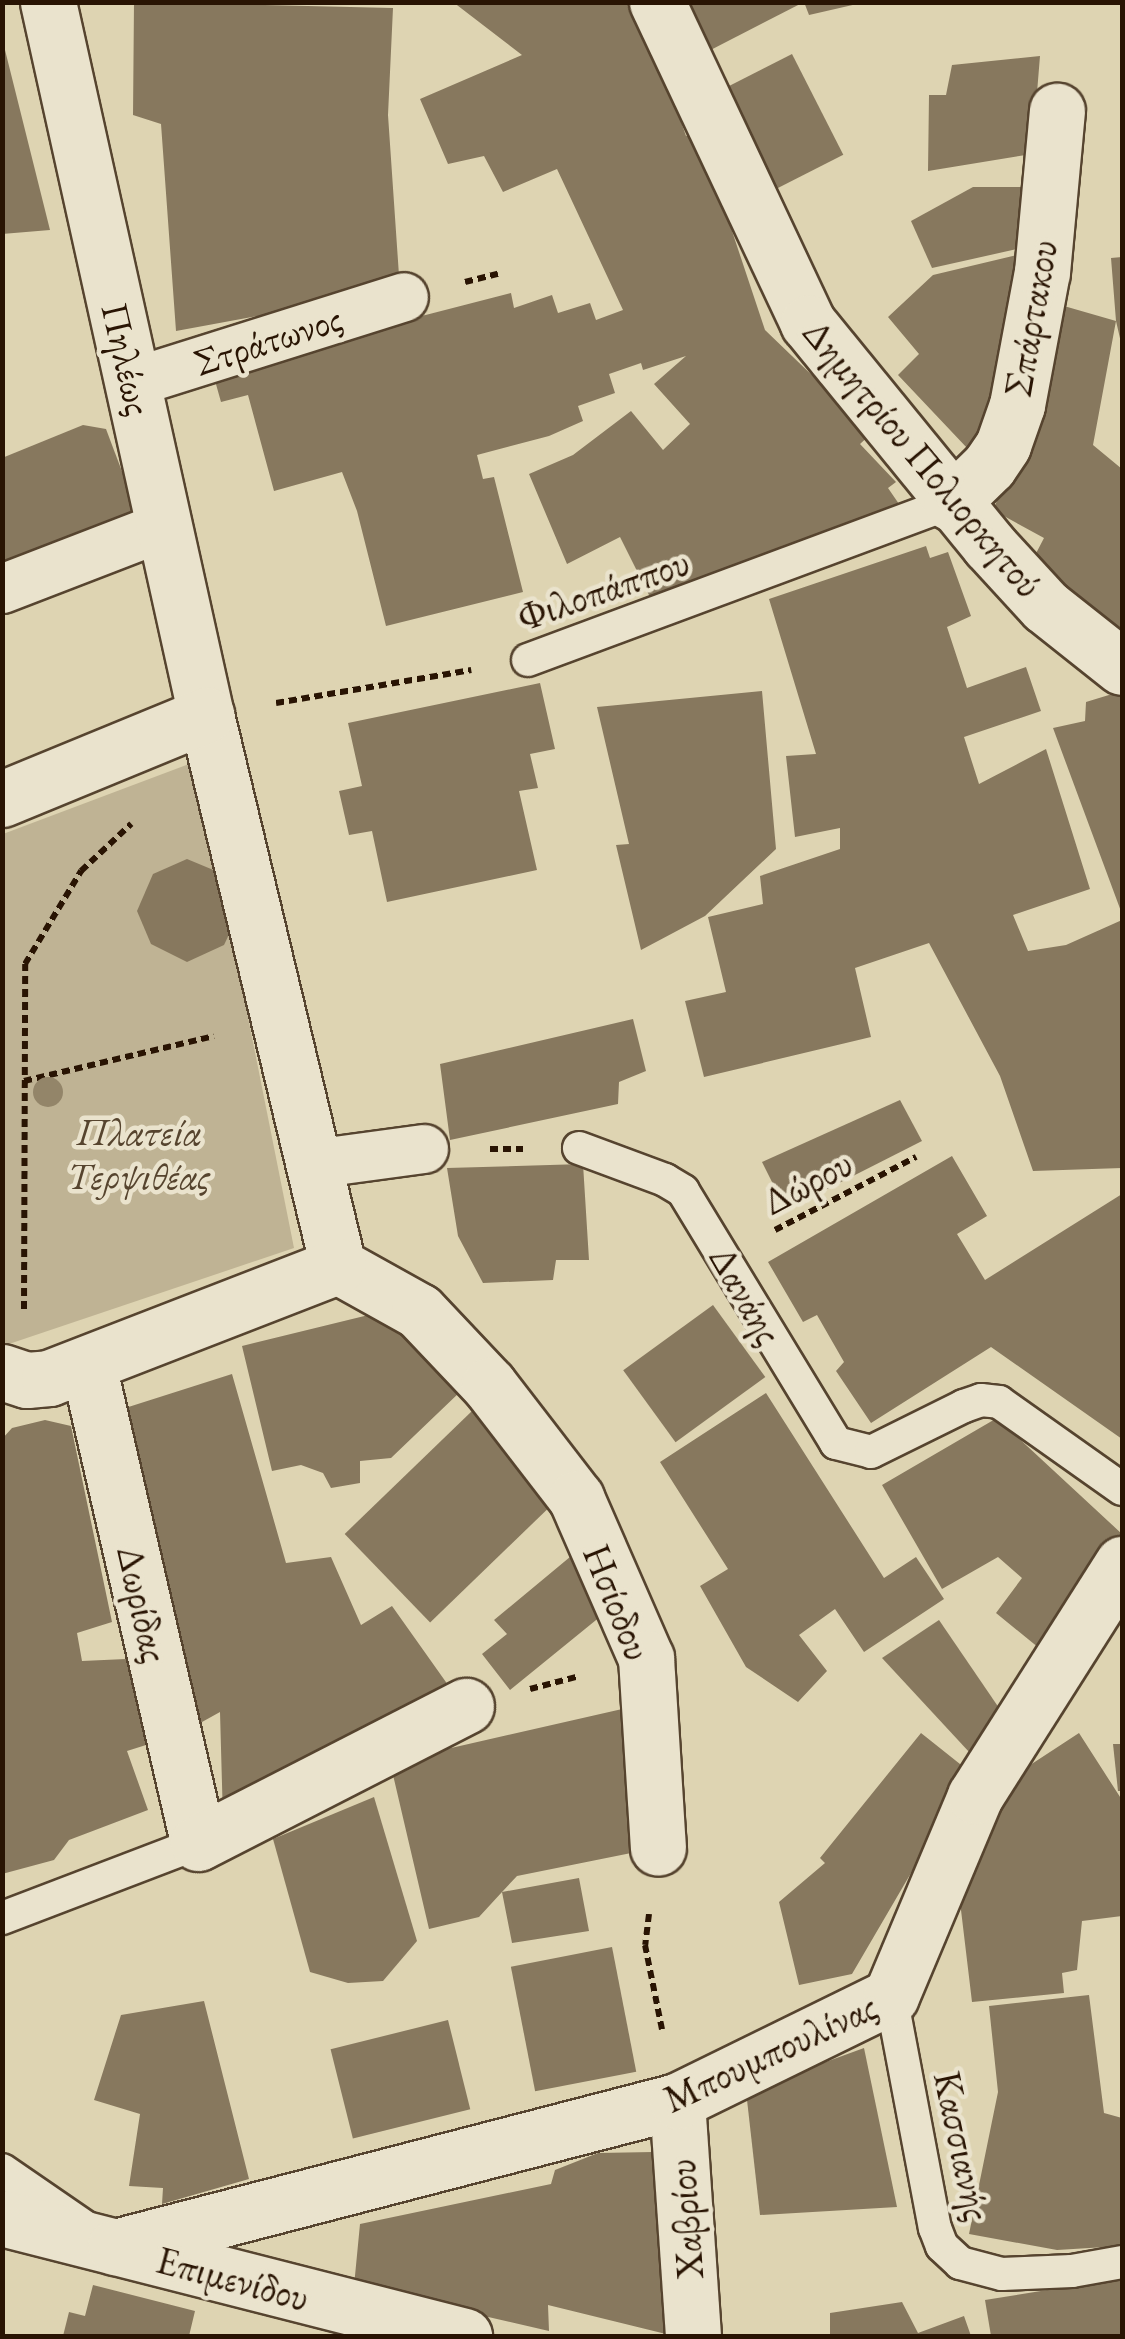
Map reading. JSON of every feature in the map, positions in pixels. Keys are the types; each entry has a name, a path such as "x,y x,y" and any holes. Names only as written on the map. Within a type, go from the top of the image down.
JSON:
{"street":[{"name":"Πηλέως","path":"48,2 165,526 182,725"},
{"name":"Δημητρίου Πολιορκητού","path":"657,2 808,323 950,503 1045,606 1122,667"},
{"name":"Σπάρτακου","path":"950,503 989,466 1003,445 1017,405 1042,272 1057,111"},
{"name":"Στράτωνος","path":"132,382 404,297"},
{"path":"2,589 165,526"},
{"path":"2,798 182,725 313,1164 338,1266 88,1365 15,1376"},
{"path":"313,1164 424,1149"},
{"name":"Ησίοδου","path":"338,1266 419,1311 489,1385 576,1498 646,1658 658,1848"},
{"name":"Δωρίδας","path":"88,1365 198,1843"},
{"name":"Μπουμπουλίνας","path":"116,2248 678,2101 891,1996 975,1796 1122,1564"},
{"path":"198,1843 466,1706"},
{"name":"Χαβρίου","path":"678,2101 693,2336"},
{"name":"Επιμενίδου","path":"2,2218 464,2336"}],"lane":[{"name":"Φιλοπάππου","path":"528,660 950,503"},
{"name":"Δανάης","path":"579,1148 674,1184 724,1257 836,1443 871,1452 964,1406 981,1400 999,1402 1122,1489"},
{"path":"2,1918 198,1843"},
{"name":"Κασσιανής","path":"891,1996 934,2228 942,2246 960,2263 1002,2274 1072,2271 1122,2262"},
{"path":"2,2170 116,2248"}],"path":[{"name":"Φιλοπάππου","path":"269,704 528,660"},
{"path":"15,1376 25,964 81,871 148,804 182,725"},
{"path":"24,1082 192,1042"},
{"path":"424,1149 579,1148"},
{"name":"Δώρου","path":"724,1257 916,1156"},
{"path":"466,1706 646,1658"},
{"path":"658,1848 645,1945 678,2101"}],"green space":[{"name":"Πλατεία Τερψιθέας","path":"197,761 294,1248 3,1346 3,834"}],"building":[{"path":"134,2 393,8 388,115 400,290 176,331 161,124 133,115"},
{"path":"453,2 639,2 686,136 699,132 765,330 872,433 860,444 896,482 888,488 899,504 652,601 620,537 567,564 529,474 573,455 631,411 663,450 690,424 654,384 686,356 643,370 641,363 609,374 615,393 578,406 583,421 549,436 477,455 483,479 494,477 523,592 386,626 357,511 342,472 274,491 248,395 221,402 212,370 511,293 514,308 552,295 558,313 590,303 596,320 623,310 557,169 503,192 484,156 448,164 420,99 522,55"},
{"path":"685,2 804,2 697,57"},
{"path":"804,2 857,2 857,4 809,15"},
{"path":"4,46 50,230 2,234"},
{"path":"792,54 843,155 772,191 721,90"},
{"path":"1040,56 1032,154 928,171 929,95 946,95 952,65"},
{"path":"973,187 1033,187 1026,247 932,268 911,221"},
{"path":"1025,253 1006,407 968,449 898,375 919,354 888,317 933,275"},
{"path":"1122,257 1122,347 1111,258"},
{"path":"1064,306 1116,321 1093,445 1122,469 1122,636 1031,563 1044,538 993,510 1020,448 1031,393"},
{"path":"83,425 106,429 138,514 2,573 2,458"},
{"path":"926,546 930,558 948,552 971,616 947,627 967,688 1026,667 1041,711 964,737 979,784 1046,749 1090,889 1013,915 1028,951 1066,945 1122,920 1122,1168 1033,1171 1000,1076 929,943 855,968 871,1037 704,1077 685,1001 726,992 708,917 763,904 760,876 840,849 840,828 795,837 786,756 816,754 769,599"},
{"path":"540,683 555,749 530,754 538,788 519,791 537,870 387,902 372,831 349,835 339,791 362,786 348,723"},
{"path":"762,691 776,849 705,916 641,950 616,845 629,844 597,707"},
{"path":"1122,691 1122,914 1053,728 1085,721 1086,702"},
{"path":"187,859 223,874 239,913 224,945 187,962 151,944 137,911 153,874"},
{"path":"633,1019 646,1071 619,1082 618,1104 450,1140 440,1064"},
{"path":"900,1100 922,1141 786,1210 762,1162"},
{"path":"952,1156 987,1216 957,1234 985,1280 1122,1194 1122,1439 991,1347 871,1423 836,1371 844,1362 817,1315 803,1322 768,1262"},
{"path":"583,1164 589,1260 556,1260 553,1280 483,1283 458,1236 447,1168"},
{"path":"713,1305 765,1377 676,1442 623,1370"},
{"path":"389,1310 461,1391 391,1458 360,1461 360,1483 331,1488 323,1473 301,1465 272,1471 242,1346"},
{"path":"232,1374 286,1563 331,1557 361,1625 392,1606 453,1692 223,1820 220,1712 193,1727 119,1410"},
{"path":"766,1393 884,1578 916,1557 944,1599 864,1652 835,1609 799,1635 827,1671 798,1702 746,1667 700,1586 728,1569 660,1462"},
{"path":"472,1411 557,1499 430,1622 345,1534"},
{"path":"997,1418 1122,1534 1050,1657 996,1613 1022,1578 998,1557 942,1589 882,1485"},
{"path":"45,1420 71,1426 112,1622 77,1633 82,1661 126,1659 146,1745 127,1751 148,1810 69,1840 54,1860 2,1874 2,1439 12,1428"},
{"path":"576,1552 617,1603 510,1690 482,1654 507,1634 494,1620"},
{"path":"939,1620 1012,1727 970,1753 882,1658"},
{"path":"631,1707 656,1848 517,1876 479,1917 429,1929 390,1762"},
{"path":"921,1733 970,1772 852,1974 799,1985 779,1902 825,1863 820,1858"},
{"path":"1079,1733 1122,1800 1122,1916 1082,1921 1077,1970 1062,1973 1064,1993 972,2002 958,1885 992,1790"},
{"path":"1113,1744 1122,1744 1122,1791 1118,1791"},
{"path":"374,1797 417,1941 383,1981 348,1983 310,1972 273,1839"},
{"path":"579,1878 589,1931 512,1943 502,1892"},
{"path":"612,1947 636,2072 535,2091 511,1967"},
{"path":"1089,1995 1104,2113 1122,2118 1122,2246 1057,2250 969,2234 998,2092 989,2006"},
{"path":"204,2001 249,2179 162,2204 163,2188 129,2186 140,2114 94,2100 121,2015"},
{"path":"448,2020 470,2109 353,2139 331,2049"},
{"path":"864,2048 897,2207 760,2215 746,2091"},
{"path":"653,2152 670,2335 548,2305 549,2331 354,2286 360,2224 551,2184 555,2170 598,2153"},
{"path":"1122,2278 1122,2336 991,2336 985,2300"},
{"path":"93,2285 195,2311 189,2336 63,2336 69,2312 85,2316"},
{"path":"902,2302 918,2333 964,2316 971,2336 830,2336 830,2313"}]}
